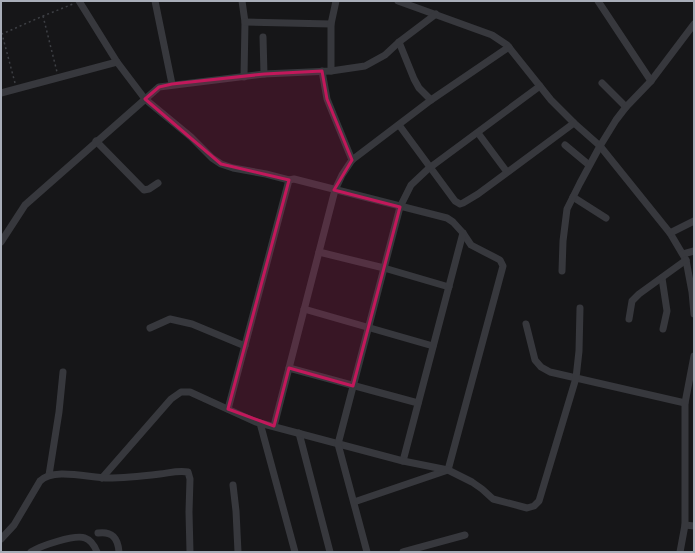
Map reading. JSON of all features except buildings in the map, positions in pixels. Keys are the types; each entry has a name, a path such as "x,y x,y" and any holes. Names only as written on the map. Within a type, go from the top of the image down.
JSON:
{"street":[{"path":"80,1 118,62 145,99 191,137 212,158 221,164 289,180 294,179 447,218 463,233 471,245 500,260 503,266 448,470"},
{"path":"155,1 172,84"},
{"path":"242,1 245,22 244,77"},
{"path":"331,71 332,24 336,1"},
{"path":"398,1 492,34 509,47 551,100 574,124 600,146 670,233 684,257 693,292 694,314"},
{"path":"598,1 650,81"},
{"path":"1,242 25,205 159,87 172,84 264,74 331,71 365,66 385,54 436,14"},
{"path":"245,22 332,24"},
{"path":"562,271 563,241 567,209 589,166 626,106 650,81 694,24"},
{"path":"263,37 264,74"},
{"path":"399,42 414,79 419,88 431,100"},
{"path":"274,426 335,190 342,175 352,160 431,100 509,47"},
{"path":"1,93 118,62"},
{"path":"322,71 328,99 352,160"},
{"path":"602,83 626,106"},
{"path":"367,552 338,444 400,207 411,185 430,168 540,86"},
{"path":"398,125 455,201 463,204 574,124"},
{"path":"478,132 507,172"},
{"path":"96,142 144,190 149,190 158,183"},
{"path":"565,145 589,166"},
{"path":"228,409 289,180"},
{"path":"573,197 606,218"},
{"path":"670,233 694,221"},
{"path":"403,461 463,233"},
{"path":"629,319 632,301 639,294 662,278 684,257 694,251"},
{"path":"319,252 384,268 449,287"},
{"path":"662,278 667,311 663,329"},
{"path":"102,478 171,399 181,392 190,392 247,419 403,461 448,470 472,482 493,499 527,508 534,506 539,501 576,378 579,351 580,308"},
{"path":"304,309 433,346"},
{"path":"150,328 170,319 192,324 245,346"},
{"path":"526,324 536,360 541,367 550,372 685,403"},
{"path":"680,552 685,525 685,403 693,368 694,356"},
{"path":"289,368 418,403"},
{"path":"49,475 60,412 63,372"},
{"path":"260,423 295,552"},
{"path":"299,433 330,552"},
{"path":"354,502 448,470"},
{"path":"1,539 14,525 40,481 49,475 57,474 102,478 183,471 188,472 190,479 190,552"},
{"path":"233,485 238,552"},
{"path":"685,525 694,526"},
{"path":"98,533 108,533 115,537 119,552"},
{"path":"403,552 465,535"},
{"path":"31,552 35,549 51,544 76,538 85,538 94,545 97,552"}],"path":[{"path":"2,34 80,1"},
{"path":"43,16 58,78"},
{"path":"1,31 16,89"}],"highlighted area":[{"path":"322,71 327,99 352,160 334,190 400,207 353,386 289,368 274,426 228,409 289,180 221,164 145,99 159,87 172,84 264,74"}]}
